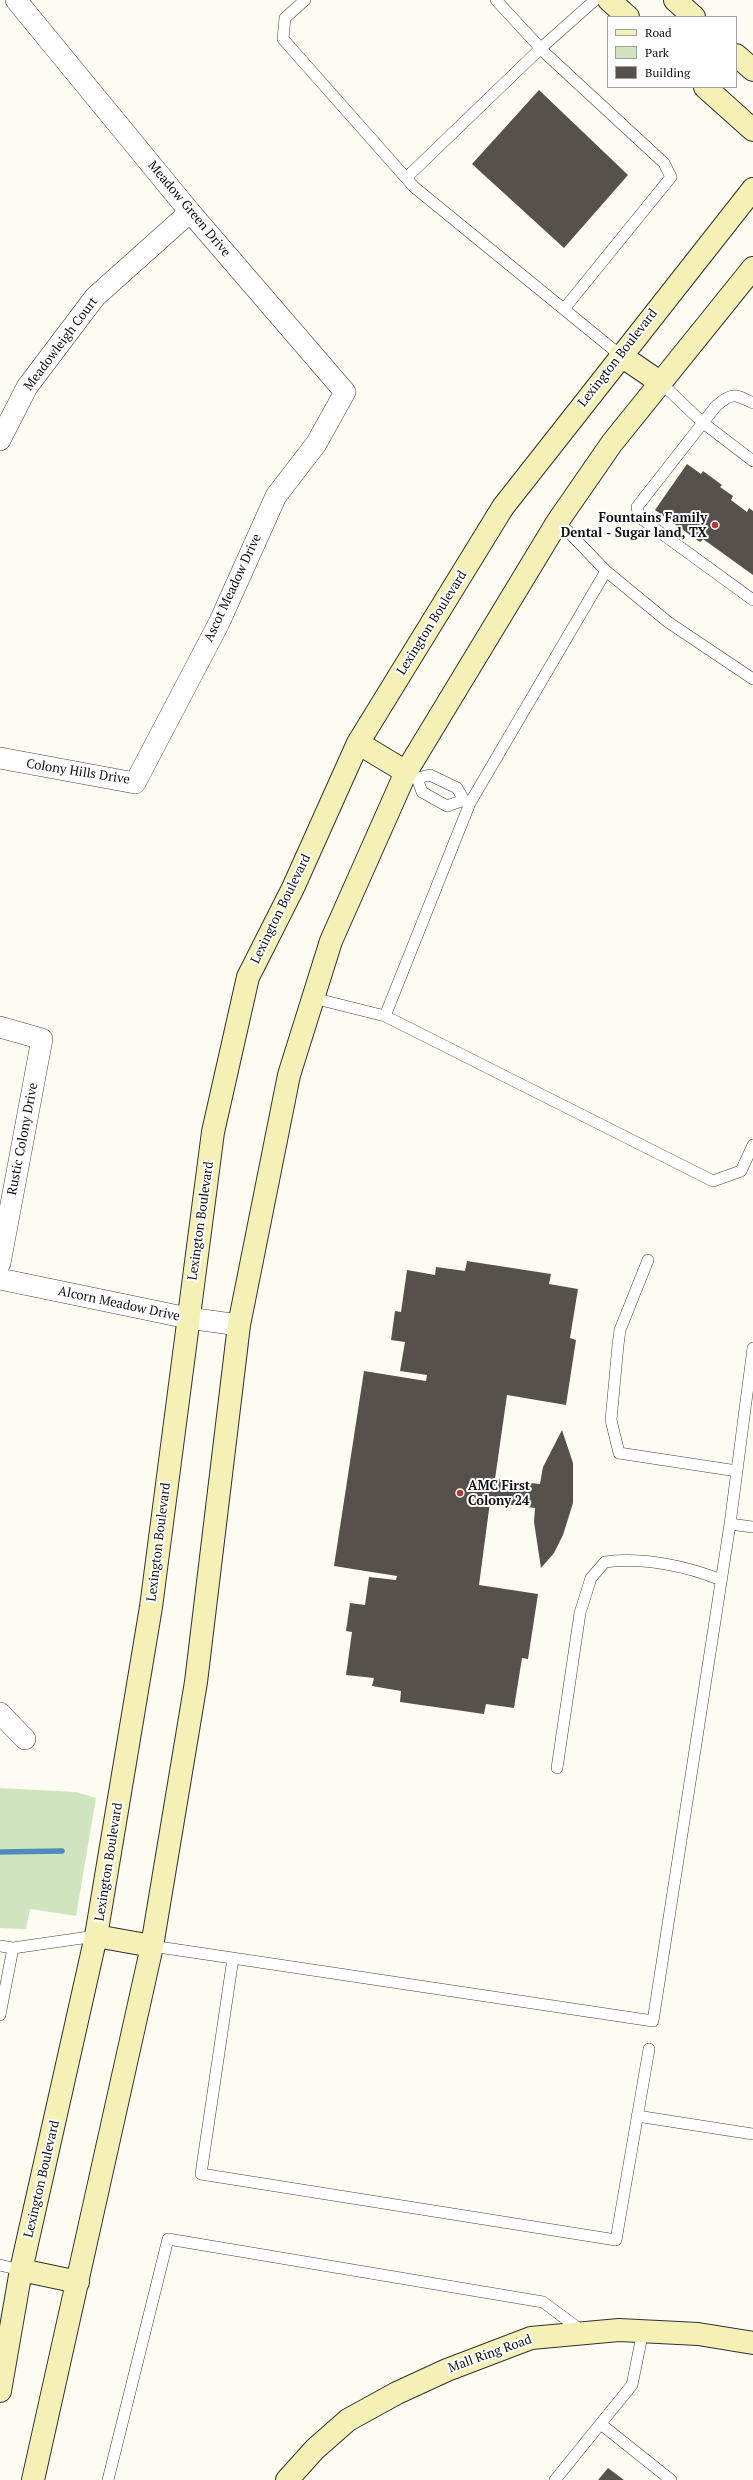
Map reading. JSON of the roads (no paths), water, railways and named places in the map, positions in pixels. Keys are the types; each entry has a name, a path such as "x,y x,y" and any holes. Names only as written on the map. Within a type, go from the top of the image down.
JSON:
{"main road":[{"path":"609,0 627,16"},
{"path":"675,0 693,16"},
{"path":"737,56 753,70"},
{"path":"706,88 753,130"},
{"name":"Lexington Boulevard","path":"0,2391 21,2270 96,1936 151,1607 213,1132 248,977 293,888 358,743 503,507 620,355 753,189"},
{"path":"33,2480 152,1946 196,1682 239,1325 289,1075 331,941 412,775 558,521 612,443 753,268"},
{"path":"620,355 661,383"},
{"path":"358,743 412,775"},
{"path":"96,1936 152,1946"},
{"path":"21,2270 78,2282"},
{"name":"Mall Ring Road","path":"287,2480 315,2450 348,2420 397,2393 447,2370 531,2338 618,2330 698,2334 753,2343"}],"street":[{"name":"Meadow Green Drive","path":"16,0 190,212 345,392 330,420"},
{"name":"Meadowleigh Court","path":"0,440 27,387 95,297 190,212"},
{"name":"Ascot Meadow Drive","path":"145,763 219,623 276,496 316,444 330,420"},
{"name":"Colony Hills Drive","path":"0,758 135,783 145,763"},
{"name":"Rustic Colony Drive","path":"0,1027 42,1039 0,1263"},
{"name":"Alcorn Meadow Drive","path":"0,1279 188,1318 239,1325"},
{"path":"0,1714 24,1739"}],"lane":[{"path":"305,0 285,18 283,39 406,178 620,355"},
{"path":"496,0 541,48 664,163 671,177 564,309"},
{"path":"406,178 541,48 595,0"},
{"path":"661,383 702,422 753,461"},
{"path":"753,403 737,395 727,397 702,422 637,507 639,517 753,600"},
{"path":"558,521 606,571 668,622 753,679"},
{"path":"385,1016 467,802 606,571"},
{"path":"412,775 422,792 447,806 467,802"},
{"path":"412,775 430,775 457,788 467,802"},
{"path":"313,998 385,1016 713,1181 741,1171 753,1145"},
{"path":"648,1260 620,1330 611,1420 619,1453 737,1471"},
{"path":"152,1946 653,2021 730,1524 753,1348"},
{"path":"730,1524 753,1527"},
{"path":"557,1768 580,1613 591,1578 605,1562 626,1559 699,1571 721,1580"},
{"path":"0,1946 13,1948 96,1936"},
{"path":"0,2015 13,1948"},
{"path":"234,1958 201,2174 616,2240 649,2049"},
{"path":"637,2116 753,2134"},
{"path":"108,2480 168,2239 544,2302 584,2333"},
{"path":"0,2266 21,2270"},
{"path":"555,2480 602,2425 632,2385 643,2331"},
{"path":"602,2425 671,2480"}],"waterway":[{"path":"0,1852 62,1851"}],"place":[{"name":"Fountains Family Dental - Sugar land, TX","path":"715,525"},
{"name":"AMC First Colony 24","path":"460,1493"}]}
